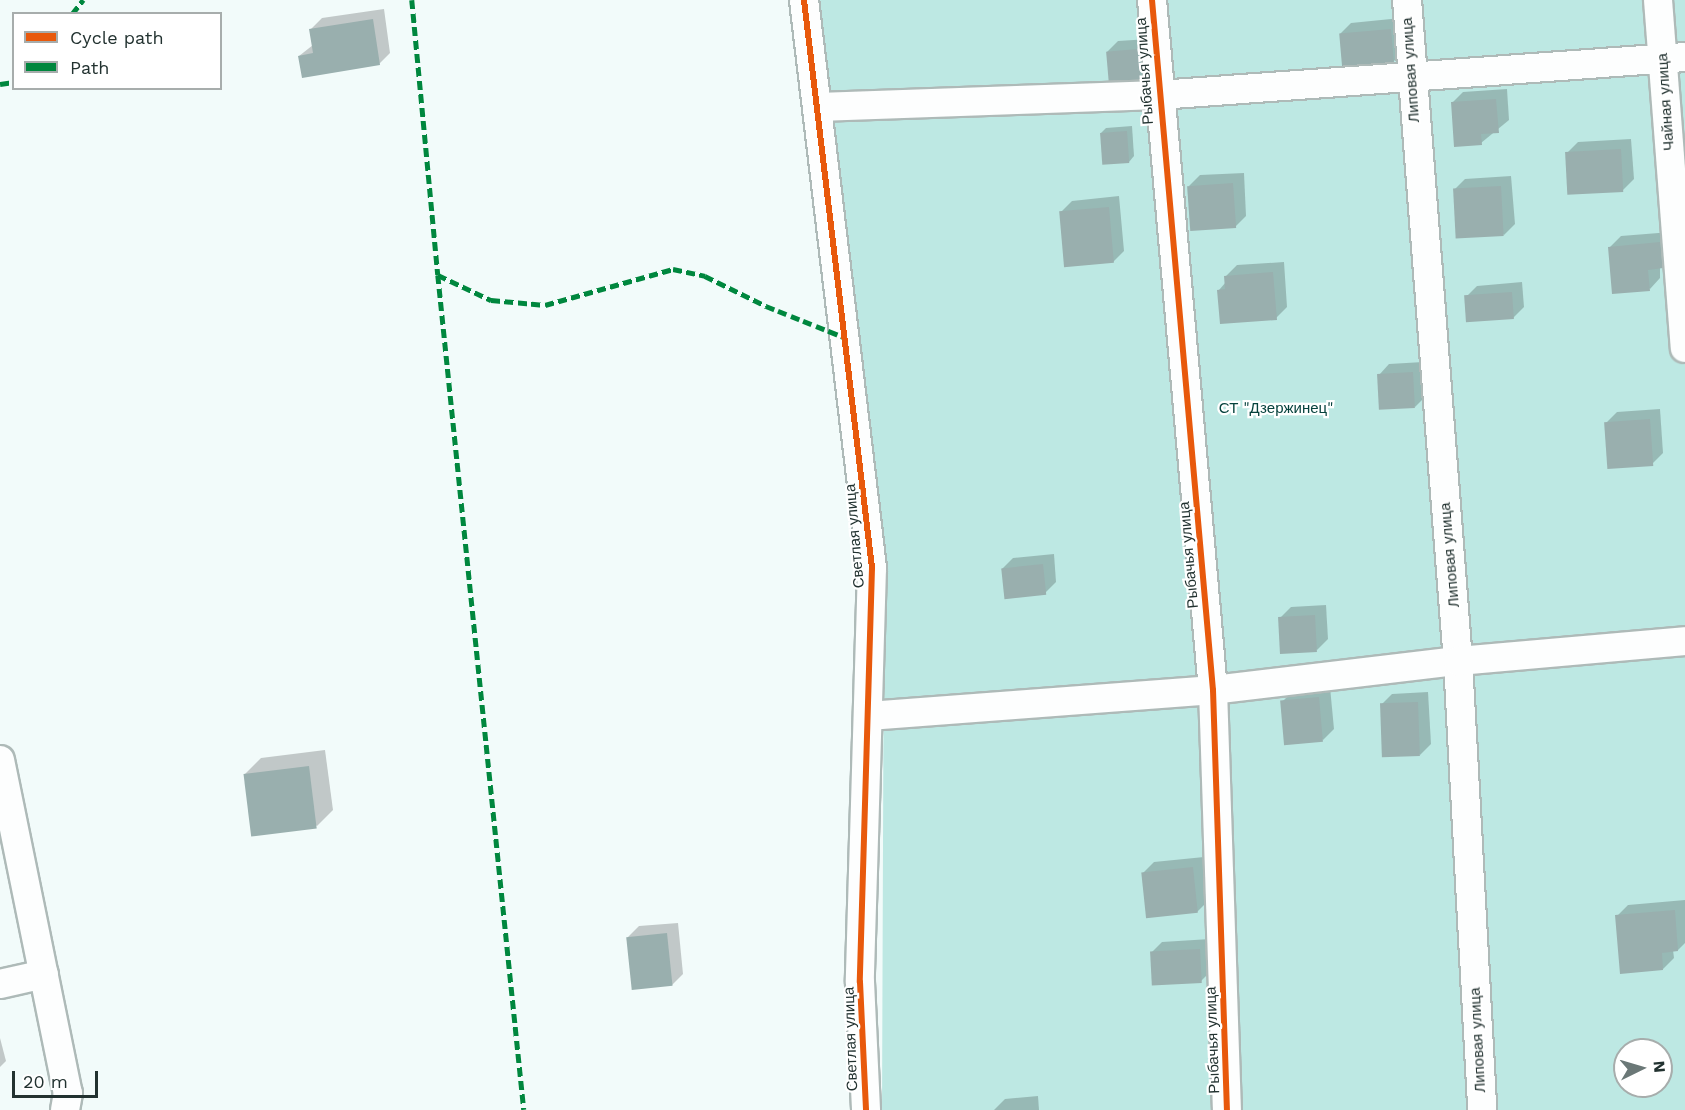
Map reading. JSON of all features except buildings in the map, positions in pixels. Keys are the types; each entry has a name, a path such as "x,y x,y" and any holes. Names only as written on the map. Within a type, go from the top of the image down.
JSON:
{"street":[{"name":"Светлая улица","path":"804,0 872,568 860,982 866,1110"},
{"name":"Рыбачья улица","path":"1152,0 1213,690 1227,1110"},
{"name":"Липовая улица","path":"1407,0 1411,76 1458,661 1482,1110"},
{"name":"Чайная улица","path":"1658,0 1674,58 1685,348"},
{"path":"818,107 1159,94 1674,58"},
{"path":"869,716 1213,690 1458,661 1685,641"},
{"path":"0,760 4,807 44,974 68,1093 65,1110"},
{"path":"0,984 44,974"}],"green space":[{"name":"СТ \"Дзержинец\"","path":"814,0 1685,0 1685,1110 882,1110 884,577"}],"marked path":[{"path":"74,12 83,0"},
{"path":"412,0 438,275 491,300 545,305 673,269 705,276 766,306 846,338"},
{"path":"0,84 12,82"},
{"path":"438,275 524,1110"}],"cycle path":[{"path":"804,0 872,568 860,982 866,1110"},
{"path":"1152,0 1213,690 1227,1110"}]}
